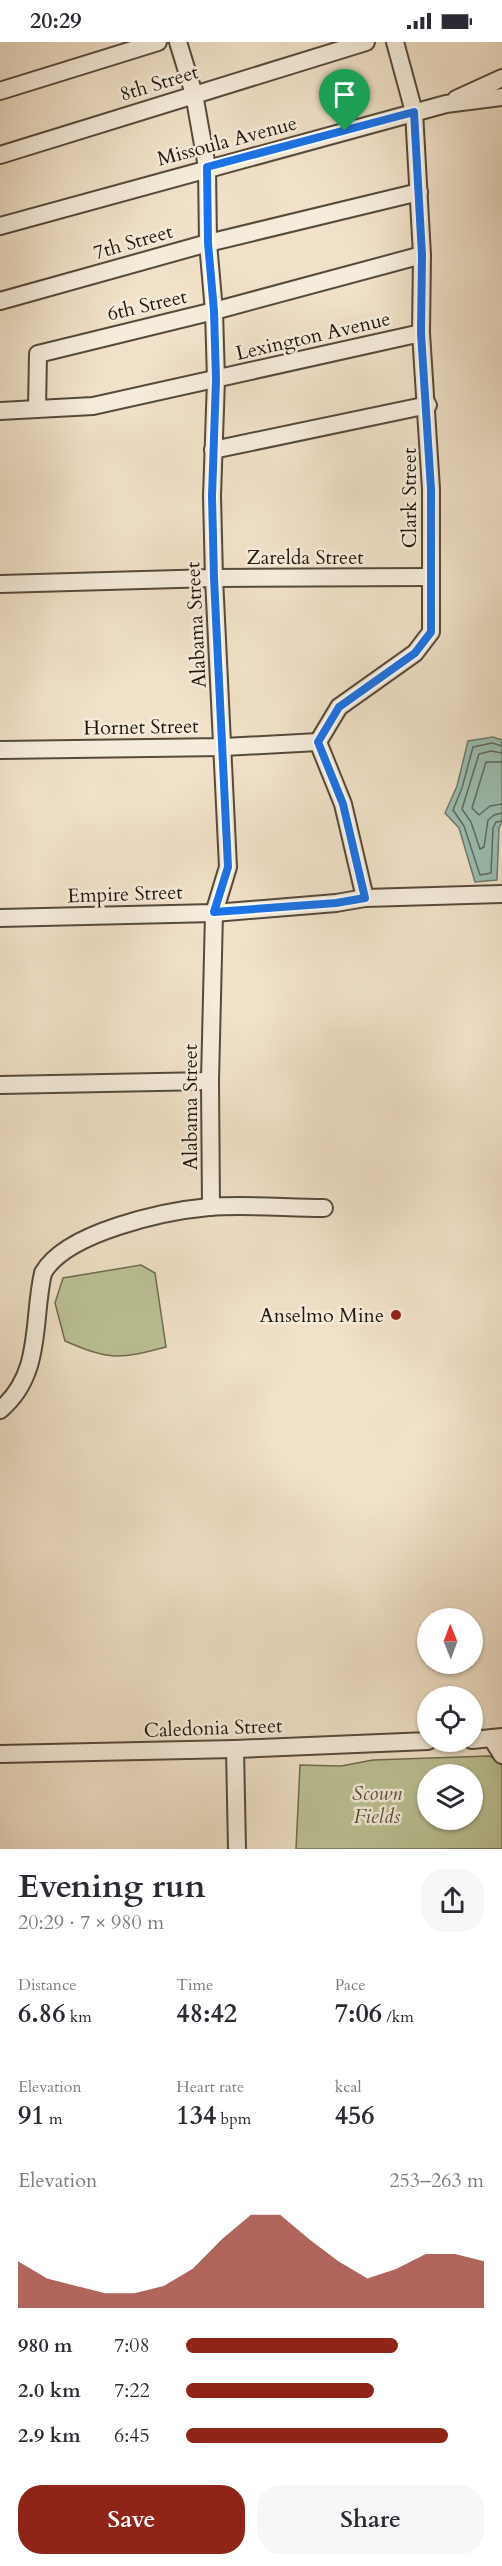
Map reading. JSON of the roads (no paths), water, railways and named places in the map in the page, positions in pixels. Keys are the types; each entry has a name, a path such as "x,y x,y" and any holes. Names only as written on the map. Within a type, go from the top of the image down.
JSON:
{"street":[{"path":"0,91 158,42"},
{"name":"Alabama Street","path":"178,42 194,94 207,167 208,243 214,311 216,380 213,450 214,578 224,747 228,867 214,912 210,1081 211,1207"},
{"name":"8th Street","path":"0,155 366,42"},
{"name":"Clark Street","path":"318,742 339,707 415,653 431,632 429,577 431,489 428,405 421,333 422,255 419,192 414,112 395,42"},
{"path":"446,104 502,78"},
{"name":"Missoula Avenue","path":"0,226 207,167 414,112 446,104 502,97"},
{"name":"7th Street","path":"0,301 208,243 419,192"},
{"name":"6th Street","path":"37,409 38,354 214,311 422,255"},
{"name":"Lexington Avenue","path":"0,411 93,406 421,333"},
{"path":"213,450 428,405"},
{"name":"Zarelda Street","path":"0,584 214,578 429,577"},
{"path":"318,742 343,804 365,898"},
{"name":"Hornet Street","path":"0,750 224,747 318,742"},
{"name":"Empire Street","path":"0,918 214,912 336,903 365,898 502,894"},
{"path":"0,1085 210,1081"},
{"path":"0,1410 19,1389 34,1354 40,1287 48,1263 67,1248 109,1231 173,1213 211,1207 324,1208"},
{"path":"497,1738 502,1755"},
{"name":"Caledonia Street","path":"0,1754 235,1749 417,1741"},
{"path":"235,1749 237,1849"}],"water":[{"path":"493,737 502,740 502,822 499,828 497,880 475,882 459,828 445,813 457,786 468,741"}],"place":[{"name":"Anselmo Mine","path":"396,1315"}],"park label":[{"name":"Scown Fields","path":"377,1804"}]}
